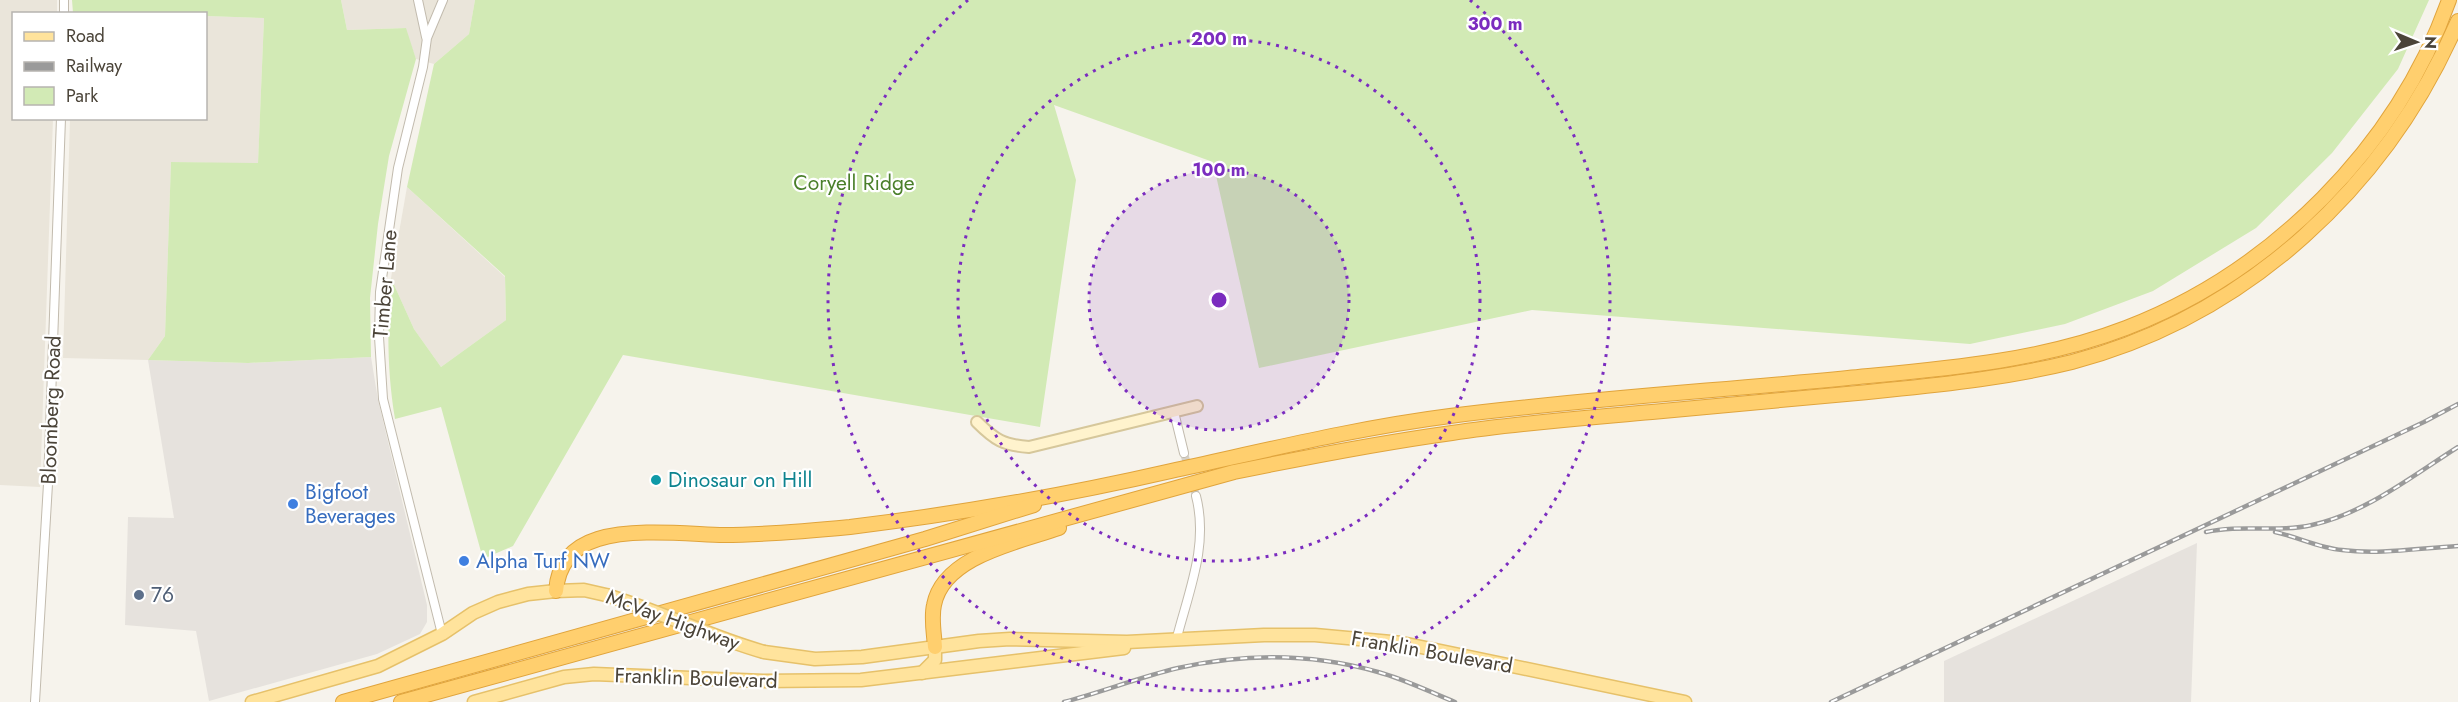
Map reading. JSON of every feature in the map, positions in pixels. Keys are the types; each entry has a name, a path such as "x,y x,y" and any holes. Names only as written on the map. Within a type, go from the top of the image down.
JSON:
{"highway":[{"path":"343,702 925,538 1088,489 1263,449 1448,416 1943,369 2037,354 2127,328 2224,279 2288,232 2310,210 2350,167 2405,92 2428,50 2449,0"},
{"path":"401,702 1234,472 1346,449 1456,432 1978,380 2072,362 2117,348 2161,330 2228,294 2272,265 2306,236 2363,177 2397,133 2423,94 2458,21"},
{"path":"935,646 933,605 945,582 962,565 989,552 1174,488"},
{"path":"556,591 557,574 565,559 580,546 601,538 623,534 758,535 851,526 1088,489"}],"main road":[{"name":"McVay Highway","path":"252,702 378,666 442,634 472,614 498,602 528,594 556,591 584,590 606,595 633,603 738,645 764,652 815,659 935,646"},
{"name":"Franklin Boulevard","path":"474,702 564,677 594,674 763,681 861,680 1176,641 1290,634 1378,640 1685,702"},
{"name":"Franklin Boulevard","path":"935,646 1010,639 1176,641"},
{"path":"921,674 932,665 935,646"}],"street":[{"name":"Timber Lane","path":"418,0 427,38"},
{"name":"Timber Lane","path":"442,634 383,399 378,337 380,292 398,168 423,66 427,38 443,0"},
{"name":"Bloomberg Road","path":"35,702 48,484 61,120"},
{"path":"977,422 993,438 1009,445 1029,447 1197,406"},
{"path":"1174,412 1184,453"},
{"path":"1176,641 1201,541 1200,511 1196,496"}],"shaded area":[{"path":"0,0 57,0 57,12 12,12 12,120 53,120 40,487 0,485"},
{"path":"341,0 475,0 469,34 434,64 416,59 405,28 347,30"},
{"path":"207,16 264,18 258,164 171,162 165,336 148,360 63,358 70,120 207,120"},
{"path":"407,187 505,277 506,320 441,367 414,329 391,278"},
{"path":"371,357 378,400 427,605 427,622 420,634 377,654 209,701 196,631 125,625 128,517 174,518 148,360 248,363"},
{"path":"2197,543 2191,702 1944,702 1944,661"}],"green space":[{"path":"72,0 341,0 347,30 406,28 416,59 389,156 378,224 370,298 371,357 248,363 148,360 165,336 171,162 258,163 264,18 207,16 207,12 73,12"},
{"name":"Coryell Ridge","path":"475,0 2429,0 2398,69 2332,153 2256,228 2153,291 2065,324 1970,344 1532,310 1259,368 1213,162 1054,105 1076,180 1040,427 623,355 513,546 483,559 441,407 395,419 388,348 391,278 414,329 441,367 506,320 505,276 407,187 434,64 469,34"}],"tunnel":[{"path":"1184,453 1196,496"}],"railway":[{"path":"1831,702 2458,404"},
{"path":"2206,532 2299,527 2332,519 2370,503 2458,447"},
{"path":"2275,532 2333,549 2356,551 2458,546"},
{"path":"1064,702 1178,668 1228,660 1278,657 1328,661 1378,672 1455,702"}],"place":[{"name":"Dinosaur on Hill","path":"656,480"},
{"name":"Bigfoot Beverages","path":"293,504"},
{"name":"Alpha Turf NW","path":"464,561"},
{"name":"76","path":"139,595"}]}
